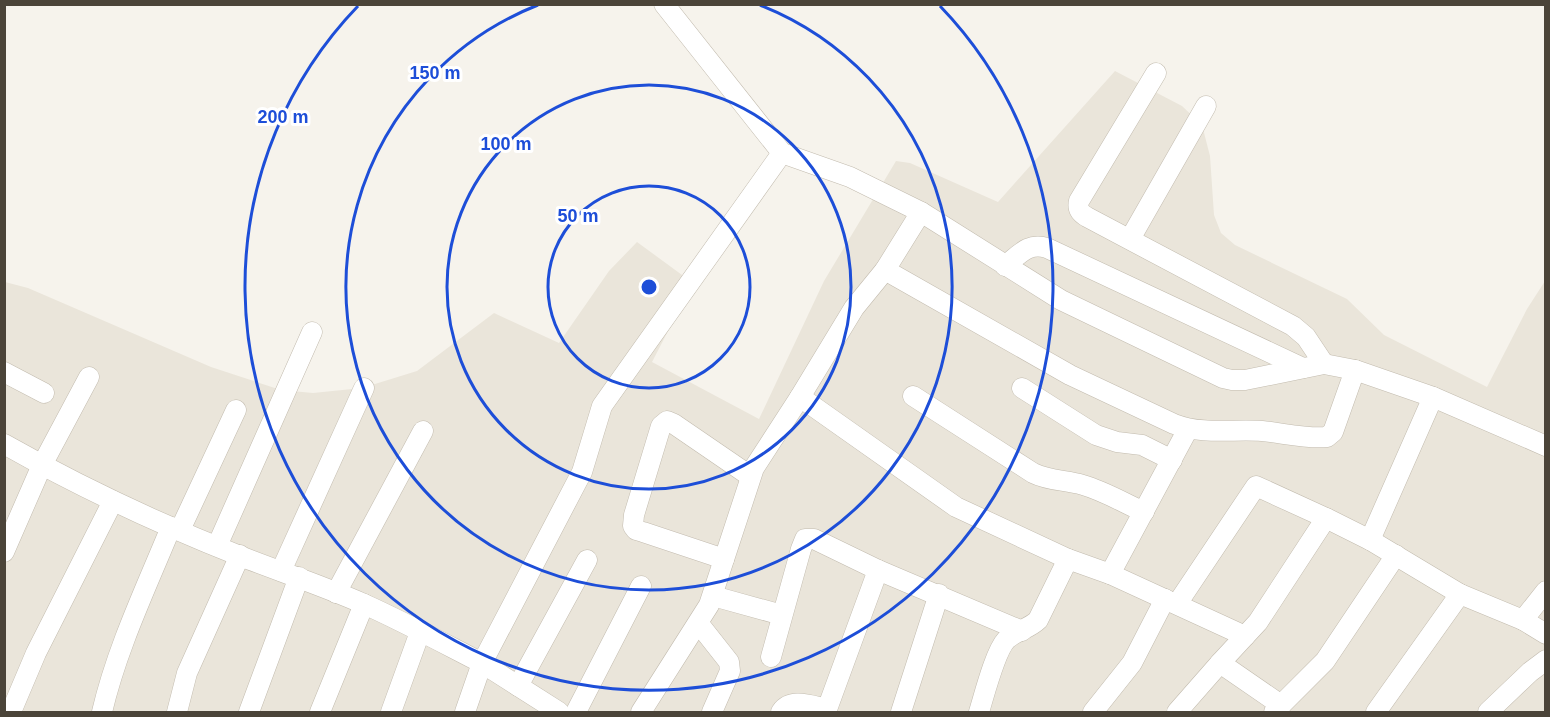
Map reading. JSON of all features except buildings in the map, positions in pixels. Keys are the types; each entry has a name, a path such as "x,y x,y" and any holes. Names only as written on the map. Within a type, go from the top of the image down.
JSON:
{"street":[{"path":"664,4 782,153 850,177 921,212 1061,300 1223,378 1238,381 1324,364 1355,370 1433,397 1545,446"},
{"path":"1156,73 1079,201 1078,207 1083,215 1293,326 1306,337 1324,364"},
{"path":"1130,239 1206,106"},
{"path":"465,712 482,663 582,472 602,406 782,153"},
{"path":"641,712 705,613 750,476 759,459 854,308 885,270 921,212"},
{"path":"1005,266 1033,246 1047,248 1303,368"},
{"path":"885,270 1070,375 1188,429 1259,431 1327,437 1333,432 1355,370"},
{"path":"217,546 312,332"},
{"path":"4,372 44,393"},
{"path":"4,552 42,465 89,377"},
{"path":"249,712 290,574 364,388"},
{"path":"1022,388 1095,435 1142,445 1172,460"},
{"path":"913,396 1042,478 1093,488 1144,512"},
{"path":"800,397 956,507 1068,559 1110,574 1245,636"},
{"path":"1370,540 1433,397"},
{"path":"102,712 118,657 175,528 236,410"},
{"path":"724,559 636,530 633,526 634,515 662,426 667,422 674,424 750,476"},
{"path":"1110,574 1188,429"},
{"path":"336,592 423,431"},
{"path":"4,444 113,501 217,546 364,604 482,663 518,686 549,710"},
{"path":"1094,712 1132,663 1171,602 1256,486 1370,540 1460,594 1523,620 1545,634"},
{"path":"11,712 36,653 113,501"},
{"path":"1177,712 1258,622 1326,518"},
{"path":"771,657 805,539 814,539 878,570 1022,631"},
{"path":"177,712 188,673 240,555"},
{"path":"1220,663 1277,709 1325,661 1396,555"},
{"path":"979,712 1002,646 1012,636 1038,620 1068,559"},
{"path":"518,686 587,560"},
{"path":"781,712 791,704 827,711 878,570"},
{"path":"576,712 641,586"},
{"path":"1523,620 1545,591"},
{"path":"901,712 939,594"},
{"path":"1376,712 1460,594"},
{"path":"712,596 783,615"},
{"path":"320,712 364,604"},
{"path":"699,624 731,666 712,712"},
{"path":"391,712 420,632"},
{"path":"1488,712 1545,660"}],"shaded area":[{"path":"1115,71 1182,106 1202,125 1210,156 1214,215 1221,233 1235,245 1347,299 1384,335 1487,387 1527,309 1545,281 1545,712 5,712 5,282 28,288 211,367 281,390 313,393 362,388 417,371 494,313 559,343 609,271 637,242 693,283 652,362 759,419 824,281 896,161 910,163 998,202"}]}
